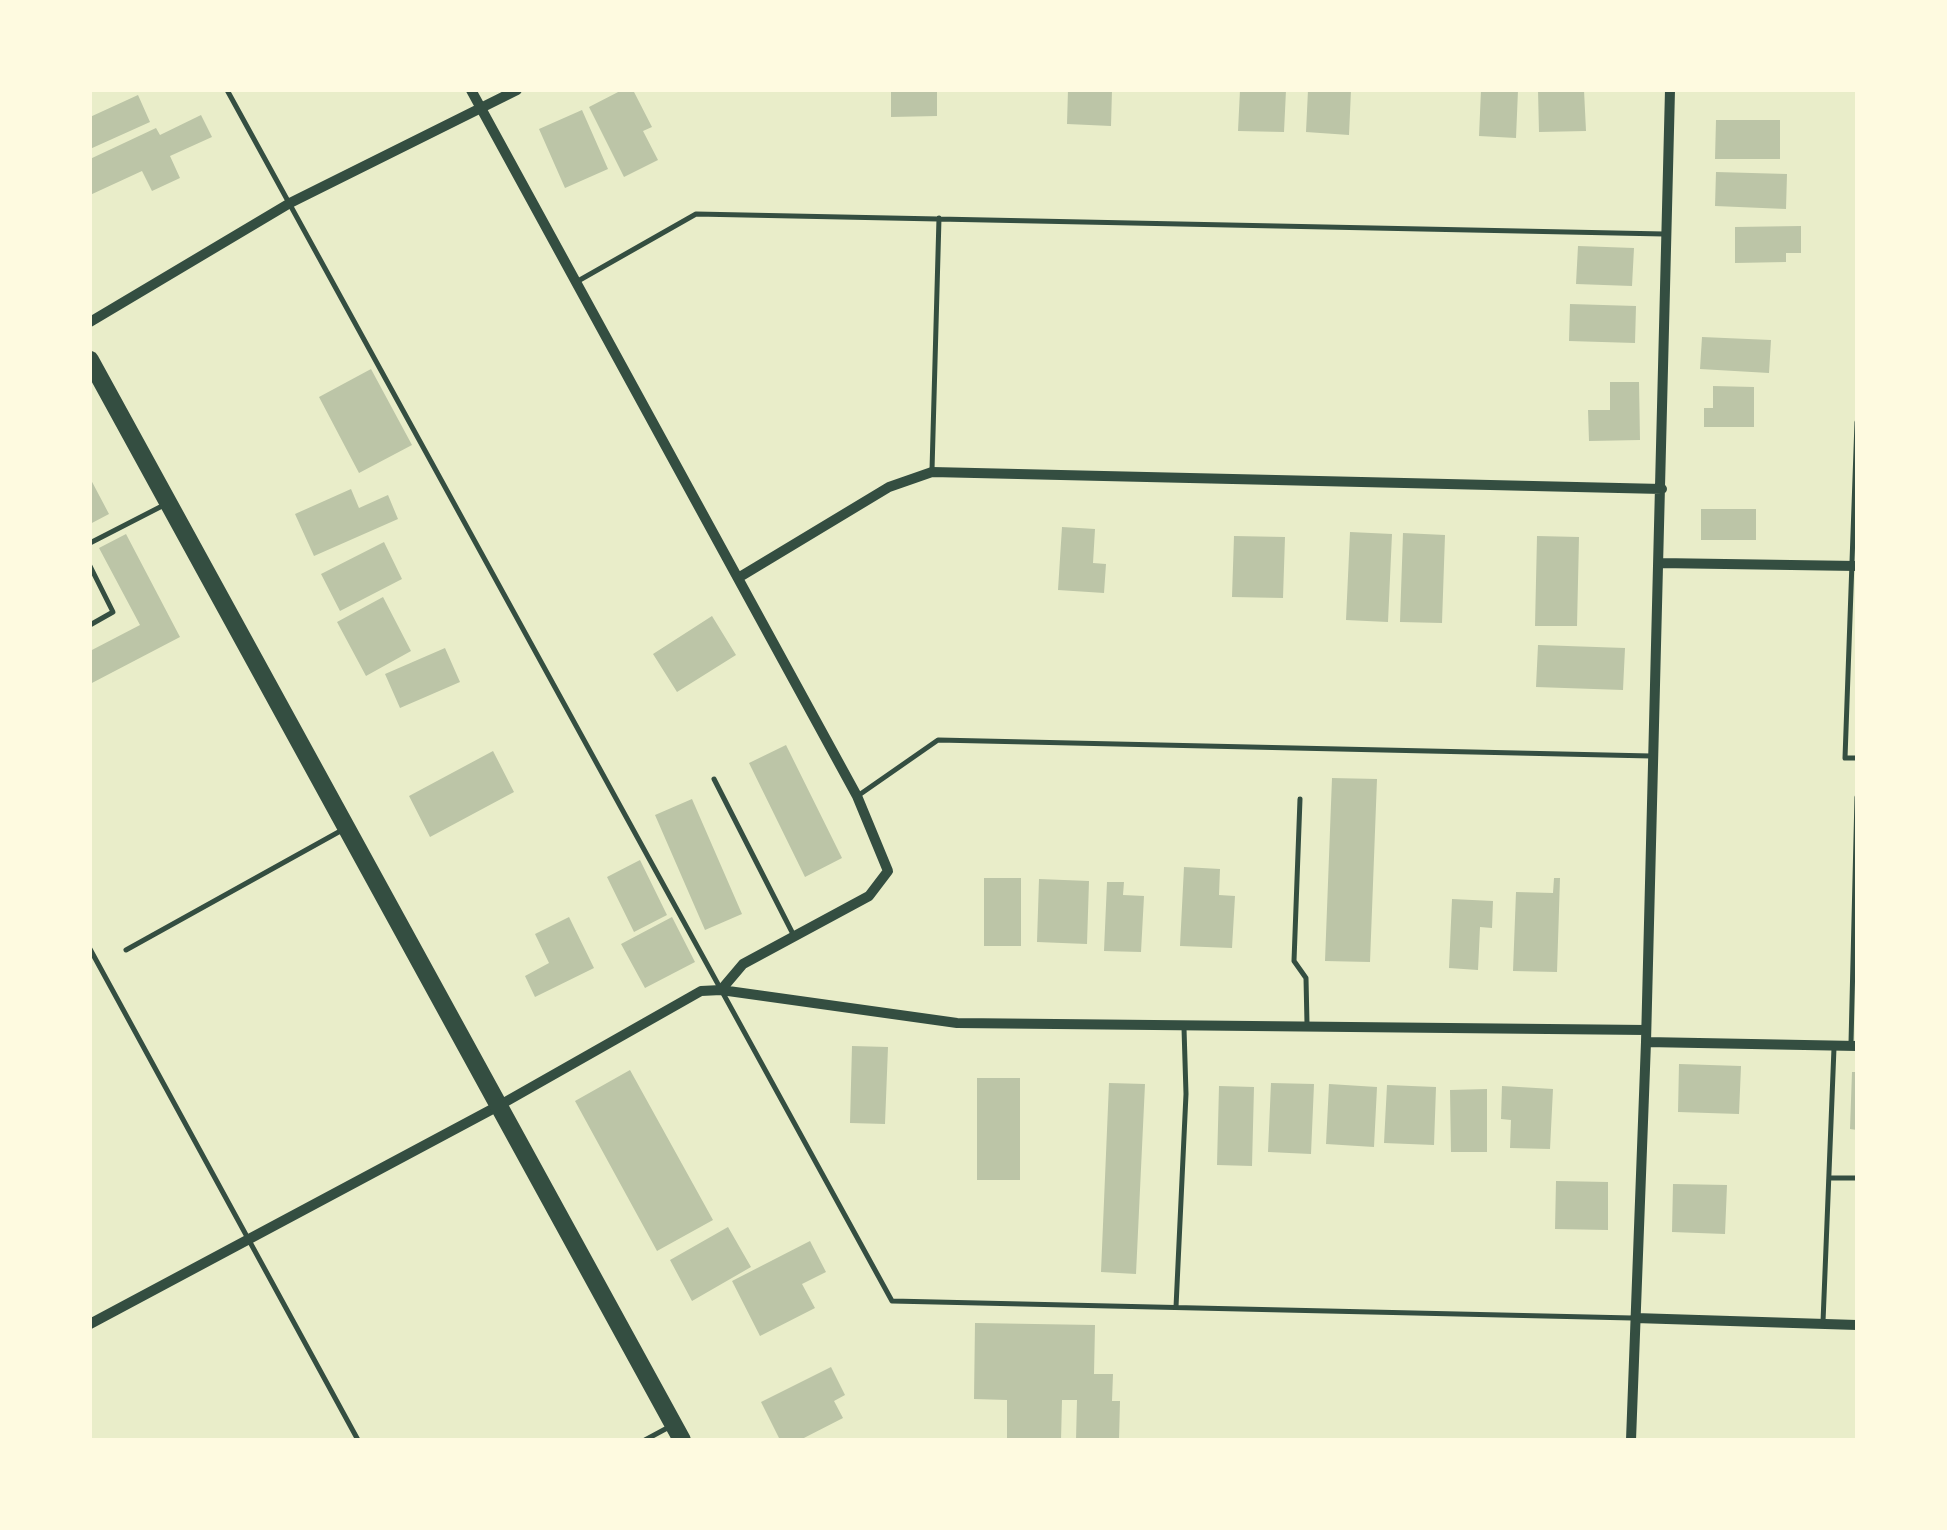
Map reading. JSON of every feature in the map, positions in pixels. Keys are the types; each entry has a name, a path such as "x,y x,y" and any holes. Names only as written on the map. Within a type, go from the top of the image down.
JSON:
{"main road":[{"path":"90,360 678,1432"}],"street":[{"path":"471,90 857,796 888,871 869,896 743,964 720,990"},
{"path":"90,322 290,203 516,90"},
{"path":"1630,1440 1646,1036 1670,90"},
{"path":"738,578 889,486 932,472 1662,488"},
{"path":"1660,562 1854,566"},
{"path":"90,1324 500,1105 701,991 720,990 957,1023 1307,1026 1854,1046"},
{"path":"1635,1318 1857,1325"}],"lane":[{"path":"228,90 892,1301 1635,1318"},
{"path":"577,282 696,214 1667,234"},
{"path":"932,472 939,218"},
{"path":"1857,422 1845,758 1857,758"},
{"path":"90,543 168,502"},
{"path":"90,566 113,612 90,625"},
{"path":"857,796 938,740 1654,756"},
{"path":"714,779 794,936"},
{"path":"1854,1046 1857,796"},
{"path":"1300,799 1294,961 1306,978 1307,1026"},
{"path":"126,950 347,827"},
{"path":"90,949 358,1440"},
{"path":"1176,1308 1186,1094 1184,1025"},
{"path":"1823,1324 1834,1045"},
{"path":"1830,1178 1857,1178"},
{"path":"645,1440 678,1432"}],"building":[{"path":"622,90 633,90 652,127 643,131 658,160 624,177 589,107"},
{"path":"891,90 937,90 937,116 891,117"},
{"path":"1068,90 1112,90 1111,126 1067,124"},
{"path":"1240,90 1286,90 1284,132 1238,131"},
{"path":"1308,90 1351,90 1349,135 1306,132"},
{"path":"1481,90 1518,90 1516,138 1479,136"},
{"path":"1538,90 1584,90 1586,131 1539,132"},
{"path":"138,95 150,122 90,149 90,117"},
{"path":"582,110 608,169 565,188 539,129"},
{"path":"201,115 212,137 170,156 180,178 152,191 142,171 90,195 90,159 156,128 160,135"},
{"path":"1716,120 1780,120 1780,159 1715,159"},
{"path":"1716,172 1787,174 1786,209 1715,206"},
{"path":"1801,226 1801,253 1786,253 1786,262 1735,263 1735,227"},
{"path":"1578,246 1634,248 1632,286 1576,284"},
{"path":"1570,304 1636,306 1635,343 1569,341"},
{"path":"1702,337 1771,340 1769,373 1700,369"},
{"path":"371,369 412,445 359,473 319,397"},
{"path":"1610,382 1639,382 1640,440 1589,441 1588,410 1610,410"},
{"path":"1713,386 1754,387 1754,427 1704,427 1704,408 1713,408"},
{"path":"90,478 109,514 90,524"},
{"path":"351,489 359,508 388,495 398,519 314,556 295,514"},
{"path":"1701,509 1756,509 1756,540 1701,540"},
{"path":"1062,527 1095,529 1093,563 1106,564 1104,593 1058,590"},
{"path":"1350,532 1392,534 1388,622 1346,620"},
{"path":"1403,533 1445,535 1442,623 1400,622"},
{"path":"126,534 180,637 90,684 90,651 140,625 99,548"},
{"path":"1234,536 1285,537 1283,598 1232,597"},
{"path":"1537,536 1579,537 1577,626 1535,626"},
{"path":"384,542 402,579 340,611 321,574"},
{"path":"383,597 411,651 366,676 337,622"},
{"path":"712,616 736,655 677,692 653,654"},
{"path":"1538,645 1625,648 1623,690 1536,687"},
{"path":"445,648 460,682 400,708 385,674"},
{"path":"786,745 842,858 805,877 749,763"},
{"path":"493,751 514,792 430,837 409,796"},
{"path":"1332,778 1377,779 1370,962 1325,961"},
{"path":"692,799 742,914 705,930 655,815"},
{"path":"640,860 667,915 634,932 607,877"},
{"path":"1184,867 1220,869 1219,895 1235,896 1232,948 1180,946"},
{"path":"984,878 1021,878 1021,946 984,946"},
{"path":"1554,878 1560,878 1557,972 1513,971 1516,892 1553,893"},
{"path":"1039,879 1089,881 1087,944 1037,942"},
{"path":"1107,882 1124,882 1123,895 1144,896 1141,952 1104,951"},
{"path":"1452,899 1493,901 1492,928 1480,927 1478,970 1449,968"},
{"path":"569,917 594,968 535,997 525,976 549,963 535,934"},
{"path":"672,917 695,962 645,988 621,944"},
{"path":"852,1046 888,1047 885,1124 850,1123"},
{"path":"1679,1064 1741,1066 1739,1114 1678,1112"},
{"path":"630,1070 713,1220 657,1251 575,1101"},
{"path":"1852,1072 1857,1072 1857,1130 1850,1129"},
{"path":"977,1078 1020,1078 1020,1180 977,1180"},
{"path":"1109,1083 1145,1084 1136,1274 1101,1272"},
{"path":"1271,1083 1314,1084 1311,1154 1268,1152"},
{"path":"1329,1084 1377,1087 1374,1147 1326,1144"},
{"path":"1387,1085 1436,1087 1434,1145 1384,1143"},
{"path":"1219,1086 1254,1087 1252,1166 1217,1165"},
{"path":"1502,1086 1553,1089 1550,1149 1510,1148 1511,1120 1501,1119"},
{"path":"1487,1089 1487,1152 1451,1152 1450,1090"},
{"path":"1556,1181 1608,1182 1608,1230 1555,1229"},
{"path":"1673,1184 1727,1185 1725,1234 1672,1232"},
{"path":"728,1227 751,1267 692,1301 670,1260"},
{"path":"810,1241 826,1272 802,1284 815,1308 760,1336 732,1281"},
{"path":"975,1323 1095,1325 1094,1374 1113,1374 1112,1401 1120,1401 1119,1440 1076,1440 1077,1400 1062,1400 1061,1440 1007,1440 1007,1400 974,1399"},
{"path":"831,1367 845,1395 834,1401 843,1418 800,1440 780,1440 761,1402"}]}
